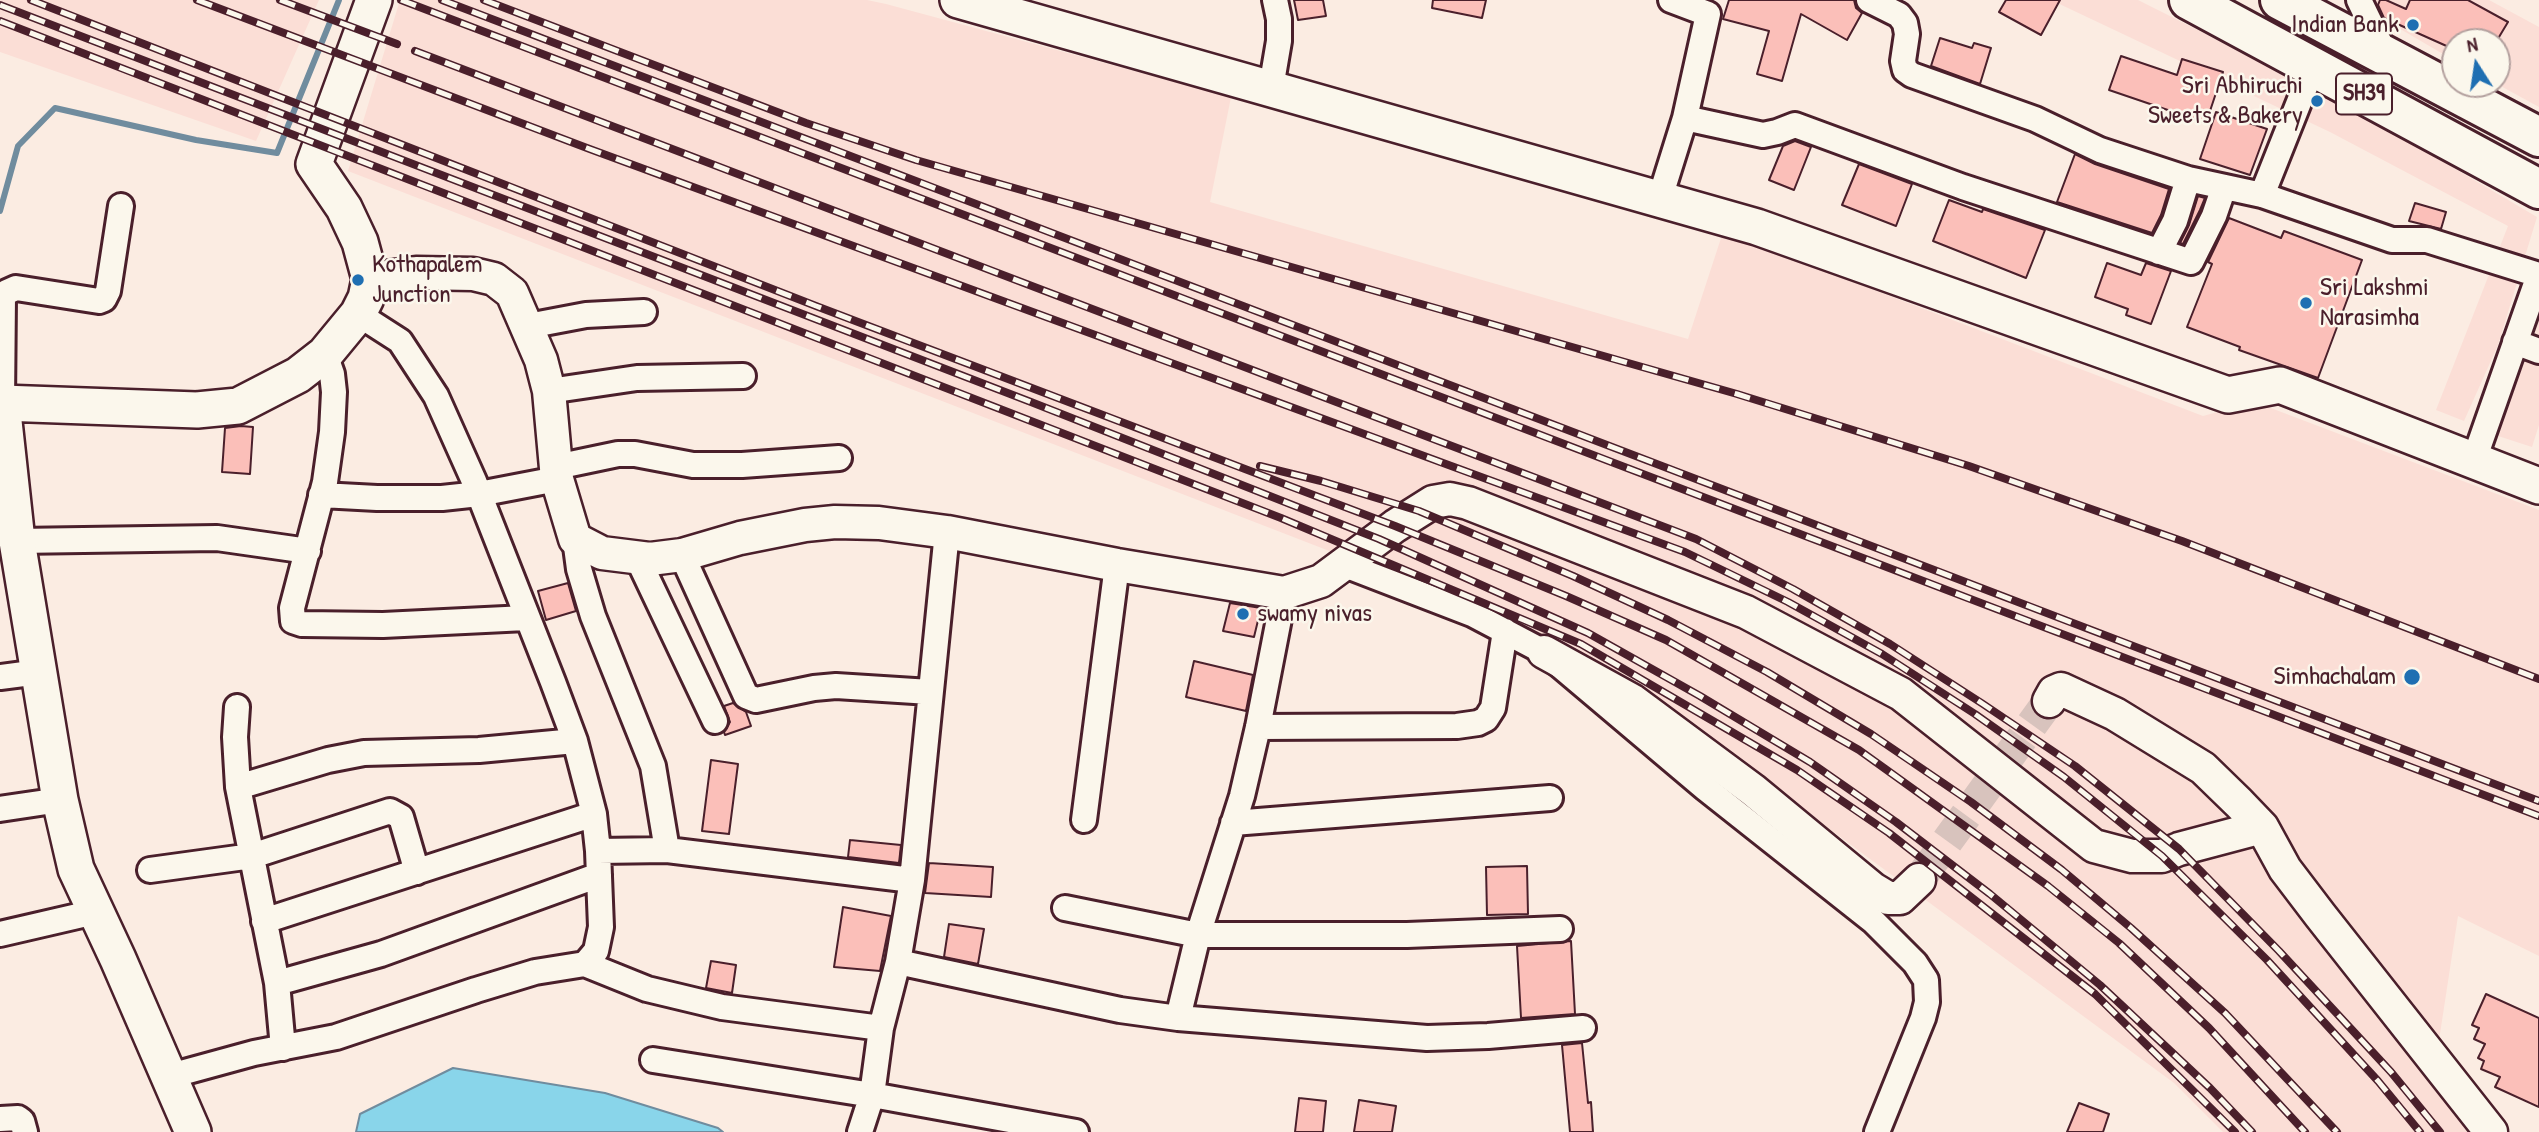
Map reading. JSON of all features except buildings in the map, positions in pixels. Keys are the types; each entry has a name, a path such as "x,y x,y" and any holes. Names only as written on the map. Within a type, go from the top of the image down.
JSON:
{"main road":[{"path":"193,1132 76,869 60,800 38,672 17,541 1,403 197,410 238,406 298,375 325,354 359,314 366,299 370,279 360,242 344,208 314,164 374,0"},
{"path":"958,0 999,5 1270,88 1769,231 2228,395 2280,385 2539,486"},
{"name":"SH39","path":"2189,0 2539,190"},
{"path":"2238,0 2337,53 2504,152 2539,169"},
{"name":"SH39","path":"2280,0 2539,137"}],"street":[{"path":"1270,88 1279,41 1279,19 1275,0"},
{"path":"1660,198 1685,118 1709,7 1671,0"},
{"path":"1869,0 1899,15 1905,23 1907,34 1903,61 1905,70 1912,75 2035,119 2100,150 2188,179 2262,195 2392,240 2427,240 2539,275 2474,460"},
{"path":"2359,0 2388,59"},
{"path":"2262,195 2314,67"},
{"path":"1685,118 1763,135 1795,125 1963,187 2191,262 2214,216 2224,187"},
{"path":"2159,252 2175,221 2188,179"},
{"path":"1,403 3,297 16,288 99,301 104,299 108,291 121,205"},
{"path":"370,279 416,274 474,274 494,279 512,293 541,360 549,391 556,473 575,539 579,569 593,616 653,766 667,850"},
{"path":"527,326 586,315 644,312"},
{"path":"359,314 400,341 436,396 479,494 575,741 594,814 599,863 601,927 596,951 585,964"},
{"path":"2515,342 2539,351"},
{"path":"325,354 332,374 334,392 332,432 321,495 292,608 292,616 297,624 383,625 526,618"},
{"path":"549,391 637,377 743,376"},
{"path":"321,495 442,498 479,494 618,454 635,454 693,465 742,465 839,458"},
{"path":"575,539 602,553 638,559 682,555 740,538 805,525 835,522 879,523 947,532 1284,593 1321,581 1395,526 1433,502 1450,499 1468,503 1746,612 1900,694 2094,846 2132,856 2162,856 2262,827"},
{"path":"860,1132 872,1095 881,1028 898,962 912,880 947,532"},
{"path":"17,541 217,538 308,551"},
{"path":"682,555 746,696 756,700 836,686 930,692"},
{"path":"638,559 715,721"},
{"path":"1084,820 1118,565"},
{"path":"1345,565 1472,614 1633,701 1753,790 1873,889 1888,898 1900,898 1919,880"},
{"path":"1178,1017 1198,935 1233,823 1258,727 1284,593"},
{"path":"1258,727 1457,726 1478,723 1486,719 1493,708 1505,631"},
{"path":"1544,652 1705,788 1873,921 1916,963 1926,980 1927,1002 1877,1132"},
{"path":"0,677 38,672"},
{"path":"2049,701 2054,692 2061,689 2115,713 2203,768 2262,827 2285,869 2491,1132"},
{"path":"237,707 235,737 239,787 277,983 283,1048"},
{"path":"239,787 328,760 364,753 479,750 575,741"},
{"path":"1233,823 1550,798"},
{"path":"0,809 60,800"},
{"path":"150,870 252,856 390,811 401,817 417,872"},
{"path":"264,921 594,814"},
{"path":"277,983 381,954 599,863 667,850 912,880"},
{"path":"1065,908 1198,935 1407,935 1560,929"},
{"path":"0,934 95,912"},
{"path":"898,962 1120,1010 1178,1017 1427,1038 1583,1028"},
{"path":"170,1076 254,1053 336,1037 523,976 585,964 648,989 722,1007 881,1028"},
{"path":"653,1060 872,1095 1076,1132"},
{"path":"0,1119 18,1118 22,1121 25,1132"}],"shaded area":[{"path":"0,0 319,0 256,141 0,52"},
{"path":"400,0 867,0 886,4 1231,97 1210,202 1688,339 1723,232 2203,416 2255,402 2539,510 2539,956 2458,916 2432,1086 2471,1132 2223,1132 2174,1083 1691,727 1540,640 1332,552 348,171"},
{"path":"2051,0 2138,0 2343,103 2537,217 2498,345 2464,421 2436,410 2508,226 2330,132"},
{"path":"2372,0 2489,0 2539,27 2539,107 2511,92 2511,28 2441,28 2441,53 2378,16"},
{"path":"2539,289 2539,425 2532,447 2495,435"}],"water":[{"path":"453,1068 605,1093 718,1128 723,1132 356,1132 360,1114"}],"waterway":[{"path":"0,211 18,146 55,108 196,140 277,153 339,0"}],"tunnel":[{"path":"1919,880 2049,701"}],"railway":[{"path":"31,0 816,306 1395,526 1666,640 1859,750 2048,886 2119,943 2209,1028 2305,1132"},
{"path":"197,0 587,148 1685,552 1788,602 1882,654 1975,714 2064,777 2162,856 2267,960 2378,1081 2420,1132"},
{"path":"280,0 397,44"},
{"path":"401,0 2539,816"},
{"path":"442,0 2539,801"},
{"path":"484,0 806,123 916,160 1737,394 1969,466 2182,541 2539,679"},
{"path":"0,5 1379,539 1588,633 1810,762 1896,822 1990,894 2100,985 2210,1088 2252,1132"},
{"path":"0,21 1281,518 1581,644 1797,770 1889,833 2095,994 2235,1132"},
{"path":"415,51 1696,539 1793,589 1890,644 1983,704 2075,766 2179,849 2279,951 2391,1072 2440,1132"},
{"path":"1260,466 1321,481 1419,511 1573,576 1668,620 1767,672 1871,734 1971,802 2062,870 2131,928 2225,1013 2337,1132"}],"place":[{"name":"Indian Bank","path":"2413,25"},
{"name":"Sri Abhiruchi Sweets & Bakery","path":"2317,101"},
{"name":"Kothapalem Junction","path":"358,280"},
{"name":"Sri Lakshmi Narasimha","path":"2306,303"},
{"name":"swamy nivas","path":"1243,614"},
{"name":"Simhachalam","path":"2412,677"}]}
